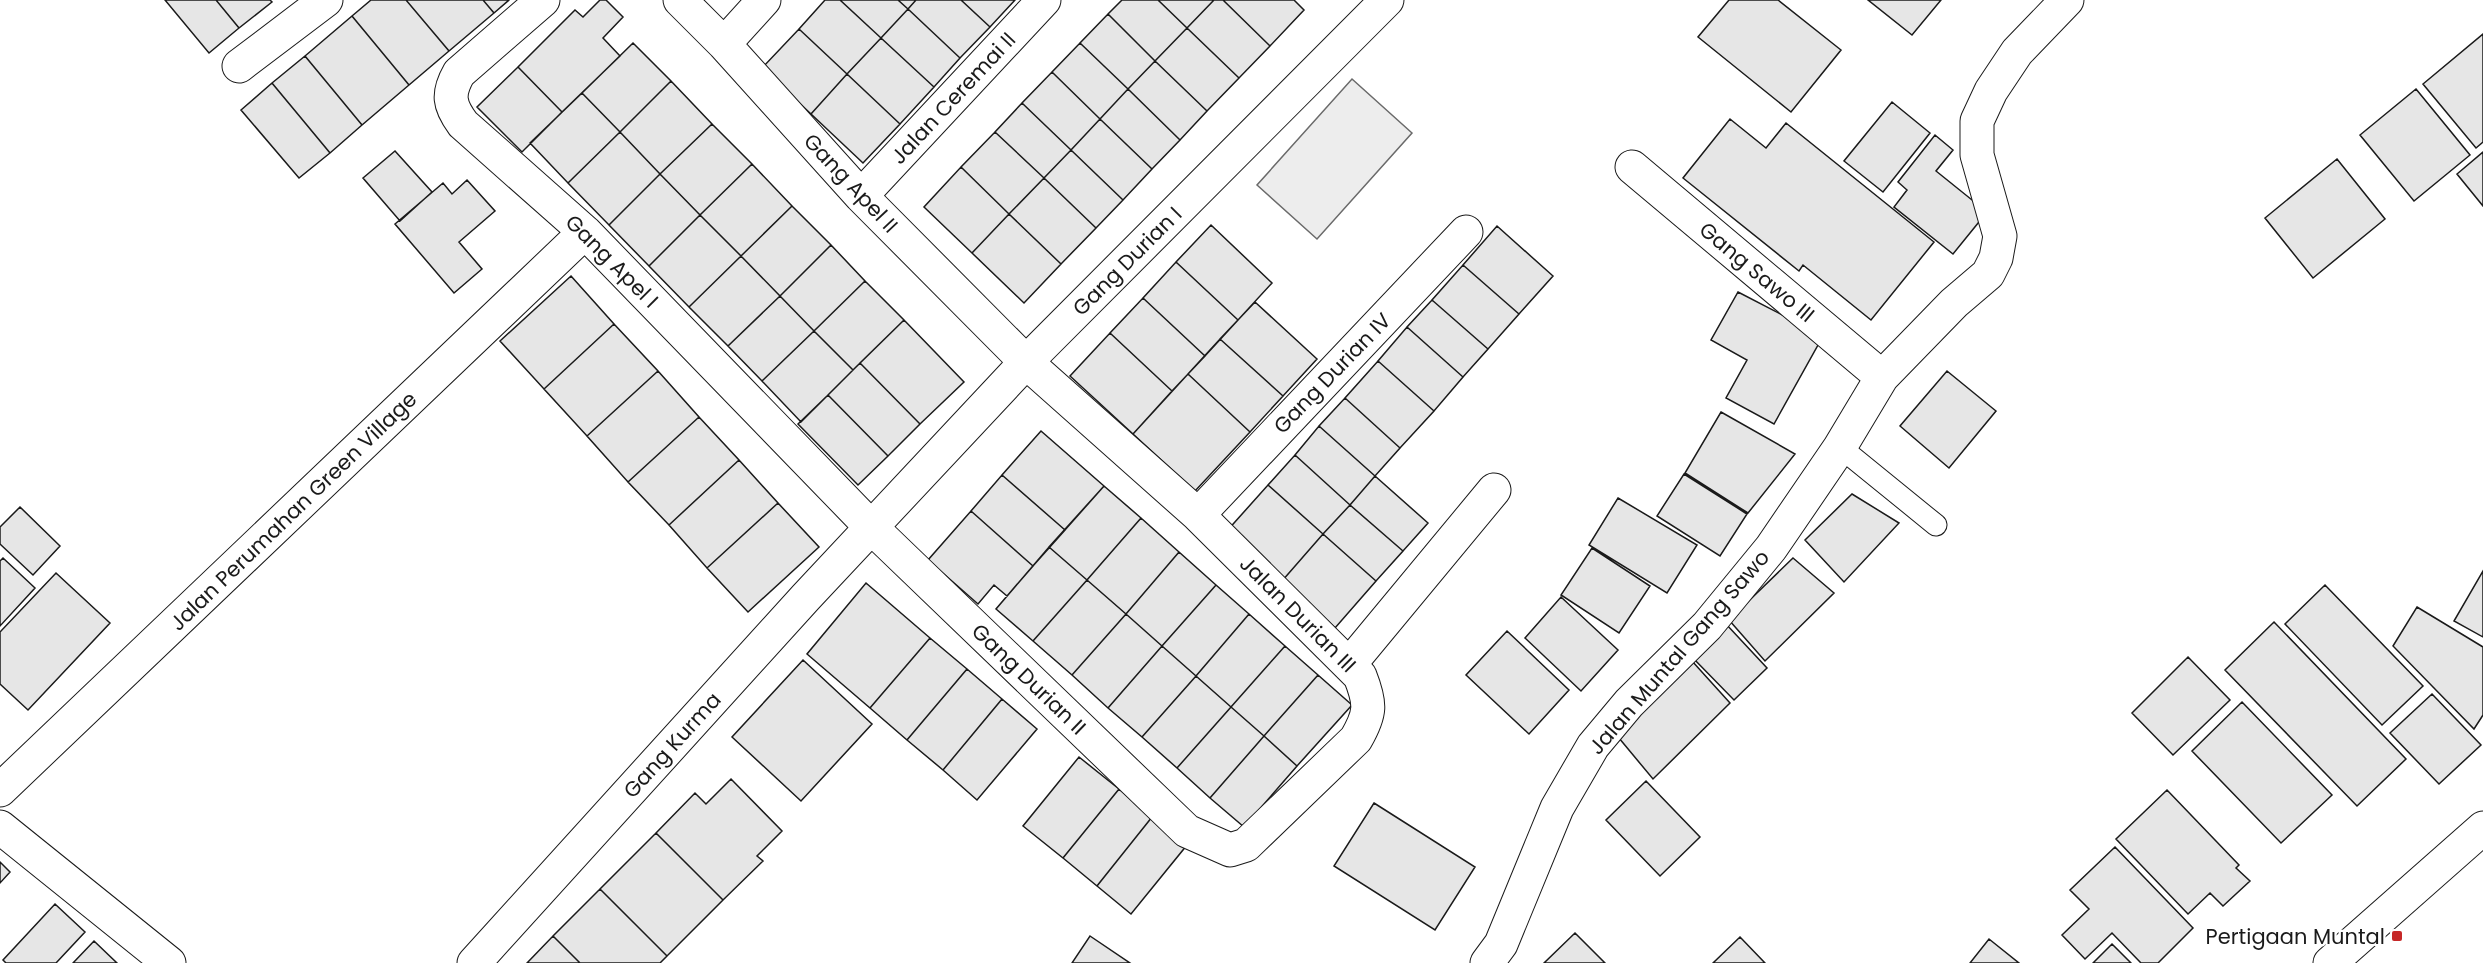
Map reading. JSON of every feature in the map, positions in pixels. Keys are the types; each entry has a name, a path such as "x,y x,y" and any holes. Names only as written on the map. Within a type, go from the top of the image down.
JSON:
{"street":[{"path":"239,66 326,0"},
{"name":"Gang Apel I","path":"543,0 459,73 452,86 450,98 454,112 463,124 585,232 871,527"},
{"name":"Gang Apel II","path":"680,0 724,44 861,196 1026,362"},
{"path":"724,44 764,0"},
{"name":"Jalan Ceremai II","path":"861,196 1044,0"},
{"name":"Jalan Muntal Gang Sawo","path":"1487,963 1501,944 1557,808 1593,746 1629,703 1707,626 1771,548 1840,447 1882,377 1954,303 1988,274 1996,258 2000,236 1977,155 1977,121 1991,91 2017,52 2067,0"},
{"name":"Gang Durian I","path":"871,527 1026,362 1372,5"},
{"name":"Gang Sawo III","path":"1632,166 1882,377"},
{"name":"Jalan Perumahan Green Village","path":"0,790 585,232"},
{"name":"Gang Durian IV","path":"1198,515 1466,232"},
{"name":"Jalan Durian III","path":"1026,362 1198,515 1360,676 1369,699 1367,719 1356,739 1246,845 1230,850 1187,831"},
{"path":"1349,665 1494,490"},
{"name":"Gang Durian II","path":"871,527 1187,831"},
{"name":"Gang Kurma","path":"474,963 871,527"},
{"path":"0,827 169,963"},
{"path":"2330,963 2483,828"}],"lane":[{"path":"1840,447 1936,525"}],"shaded area":[{"path":"1352,79 1412,133 1317,239 1257,185"}],"building":[{"path":"165,0 216,0 239,28 209,53"},
{"path":"216,0 270,0 272,2 239,28"},
{"path":"371,0 406,0 449,51 409,85 352,16"},
{"path":"406,0 483,0 494,13 449,51"},
{"path":"483,0 509,0 494,13"},
{"path":"600,0 606,0 623,17 603,38 620,56 562,112 518,67 575,10 583,17"},
{"path":"825,0 840,0 881,38 847,74 799,29"},
{"path":"840,0 898,0 908,9 881,38"},
{"path":"898,0 916,0 908,9"},
{"path":"916,0 961,0 990,27 960,58 908,9"},
{"path":"961,0 1015,0 990,27"},
{"path":"1122,0 1158,0 1187,28 1155,61 1108,14"},
{"path":"1158,0 1214,0 1187,28"},
{"path":"1214,0 1223,0 1270,46 1239,78 1187,28"},
{"path":"1223,0 1294,0 1304,10 1270,46"},
{"path":"1729,0 1778,0 1841,50 1791,112 1698,37"},
{"path":"1868,0 1941,0 1912,35"},
{"path":"908,9 960,58 934,87 881,38"},
{"path":"1108,14 1155,61 1128,89 1080,43"},
{"path":"352,16 409,85 362,125 305,56"},
{"path":"1187,28 1239,78 1207,111 1155,61"},
{"path":"799,29 847,74 811,114 762,68"},
{"path":"2483,34 2483,142 2476,148 2423,84"},
{"path":"881,38 934,87 900,124 847,74"},
{"path":"633,43 671,81 620,132 582,93"},
{"path":"1080,43 1128,89 1100,119 1052,72"},
{"path":"305,56 362,125 330,153 272,83"},
{"path":"1155,61 1207,111 1180,140 1128,89"},
{"path":"518,67 562,112 522,152 477,107"},
{"path":"1052,72 1100,119 1071,150 1022,103"},
{"path":"847,74 900,124 863,163 811,114"},
{"path":"671,81 712,124 660,174 620,132"},
{"path":"272,83 330,153 299,178 241,110"},
{"path":"1128,89 1180,140 1152,169 1100,119"},
{"path":"2416,89 2470,155 2414,201 2360,135"},
{"path":"582,93 620,132 568,183 530,143"},
{"path":"1892,102 1930,133 1883,192 1844,161"},
{"path":"1022,103 1071,150 1044,178 995,132"},
{"path":"1100,119 1152,169 1123,200 1071,150"},
{"path":"1730,119 1766,148 1786,123 1934,242 1871,320 1803,265 1799,271 1683,178"},
{"path":"712,124 752,164 700,215 660,174"},
{"path":"620,132 660,174 609,225 568,183"},
{"path":"995,132 1044,178 1009,214 961,167"},
{"path":"1935,135 1953,150 1936,171 1987,212 1953,254 1894,207 1907,190 1898,182"},
{"path":"1071,150 1123,200 1096,228 1044,178"},
{"path":"395,151 432,192 400,221 363,178"},
{"path":"2483,152 2483,206 2457,174"},
{"path":"2337,159 2385,219 2313,278 2265,218"},
{"path":"752,164 792,206 741,256 700,215"},
{"path":"961,167 1009,214 972,253 924,207"},
{"path":"660,174 700,215 649,266 609,225"},
{"path":"1044,178 1096,228 1061,264 1009,214"},
{"path":"467,180 495,211 459,242 482,269 454,293 395,224 443,183 452,194"},
{"path":"792,206 831,245 780,296 741,256"},
{"path":"1009,214 1061,264 1024,303 972,253"},
{"path":"700,215 741,256 689,307 649,266"},
{"path":"1211,225 1272,283 1238,320 1176,262"},
{"path":"1497,226 1553,276 1519,314 1463,265"},
{"path":"831,245 865,281 814,331 780,296"},
{"path":"741,256 780,296 728,346 689,307"},
{"path":"1176,262 1238,320 1205,356 1143,298"},
{"path":"1463,265 1519,314 1488,349 1432,300"},
{"path":"571,276 614,324 544,389 500,341"},
{"path":"865,281 904,320 853,370 814,331"},
{"path":"1738,292 1823,336 1774,424 1726,398 1747,360 1711,340"},
{"path":"780,296 814,331 762,381 728,346"},
{"path":"1143,298 1205,356 1172,391 1110,333"},
{"path":"1432,300 1488,349 1463,377 1407,327"},
{"path":"1255,302 1317,359 1283,396 1220,339"},
{"path":"904,320 964,382 920,424 860,363"},
{"path":"614,324 658,371 587,436 544,389"},
{"path":"1407,327 1463,377 1434,411 1378,361"},
{"path":"814,331 853,370 801,422 762,381"},
{"path":"1110,333 1172,391 1133,434 1070,376"},
{"path":"1220,339 1283,396 1250,432 1188,374"},
{"path":"1378,361 1434,411 1400,448 1345,398"},
{"path":"860,363 920,424 888,456 828,395"},
{"path":"658,371 699,417 628,482 587,436"},
{"path":"1947,371 1996,411 1949,468 1900,426"},
{"path":"1188,374 1250,432 1195,491 1133,434"},
{"path":"828,395 888,456 858,485 798,424"},
{"path":"1345,398 1400,448 1375,476 1319,426"},
{"path":"1721,412 1795,454 1748,513 1685,473"},
{"path":"699,417 739,460 669,525 628,482"},
{"path":"1319,426 1375,476 1350,505 1295,455"},
{"path":"1041,431 1104,486 1065,530 1002,475"},
{"path":"1295,455 1350,505 1323,534 1268,485"},
{"path":"739,460 778,503 707,568 669,525"},
{"path":"1684,474 1747,514 1720,556 1657,516"},
{"path":"1002,475 1065,530 1033,566 971,511"},
{"path":"1375,476 1428,523 1403,551 1350,505"},
{"path":"1268,485 1323,534 1282,581 1226,532"},
{"path":"1104,486 1141,518 1087,580 1049,547"},
{"path":"1852,494 1899,523 1844,582 1805,540"},
{"path":"1618,498 1697,545 1667,593 1589,545"},
{"path":"778,503 819,547 748,612 707,568"},
{"path":"1350,505 1403,551 1376,581 1323,534"},
{"path":"20,507 60,546 33,575 0,544 0,527"},
{"path":"971,511 1033,566 1007,596 994,585 978,604 928,560"},
{"path":"1141,518 1179,552 1126,614 1087,580"},
{"path":"1323,534 1376,581 1335,628 1282,581"},
{"path":"1049,547 1087,580 1033,641 996,609"},
{"path":"1592,548 1650,586 1619,633 1561,595"},
{"path":"1179,552 1216,585 1162,646 1126,614"},
{"path":"3,558 35,588 0,626 0,561"},
{"path":"1793,558 1834,593 1765,661 1729,620"},
{"path":"2483,571 2483,637 2454,621"},
{"path":"56,573 110,623 28,710 0,684 0,632"},
{"path":"1087,580 1126,614 1072,675 1033,641"},
{"path":"866,583 930,638 870,708 807,654"},
{"path":"1216,585 1249,614 1196,676 1162,646"},
{"path":"2325,585 2423,686 2382,725 2285,624"},
{"path":"1561,597 1618,650 1581,691 1525,638"},
{"path":"2417,607 2483,647 2483,715 2474,729 2393,646"},
{"path":"1126,614 1162,646 1108,708 1072,675"},
{"path":"1249,614 1285,646 1231,707 1196,676"},
{"path":"2274,622 2406,759 2357,806 2225,670"},
{"path":"1726,624 1767,668 1734,700 1692,657"},
{"path":"1507,631 1569,690 1529,734 1466,675"},
{"path":"930,638 967,669 907,740 870,708"},
{"path":"1162,646 1196,676 1142,737 1108,708"},
{"path":"1285,646 1318,675 1264,736 1231,707"},
{"path":"2188,657 2230,700 2173,755 2132,713"},
{"path":"803,660 872,724 801,801 732,737"},
{"path":"1692,661 1730,703 1653,779 1614,732"},
{"path":"967,669 1002,699 943,770 907,740"},
{"path":"1318,675 1352,705 1297,766 1264,736"},
{"path":"1196,676 1231,707 1177,768 1142,737"},
{"path":"2432,694 2481,745 2439,784 2390,733"},
{"path":"1002,699 1037,729 977,800 943,770"},
{"path":"2242,702 2332,795 2281,843 2192,751"},
{"path":"1231,707 1264,736 1210,798 1177,768"},
{"path":"1264,736 1297,766 1244,827 1210,798"},
{"path":"1079,757 1119,789 1063,858 1023,826"},
{"path":"731,779 782,831 757,856 763,861 723,900 656,833 695,793 706,804"},
{"path":"1646,781 1700,837 1660,876 1606,820"},
{"path":"1119,789 1152,817 1097,886 1063,858"},
{"path":"2167,790 2239,865 2236,868 2250,881 2223,906 2210,893 2188,914 2116,839"},
{"path":"1374,803 1475,867 1435,930 1334,866"},
{"path":"1152,817 1187,845 1131,914 1097,886"},
{"path":"656,833 723,900 667,956 600,889"},
{"path":"2115,847 2193,928 2158,963 2141,963 2112,933 2085,959 2062,935 2089,909 2070,890"},
{"path":"0,862 10,872 0,883"},
{"path":"600,889 667,956 660,963 580,963 553,936"},
{"path":"55,904 85,932 56,963 6,963 3,960"},
{"path":"1575,933 1605,963 1544,963"},
{"path":"553,936 580,963 527,963"},
{"path":"1090,936 1130,963 1072,963"},
{"path":"1740,937 1765,963 1713,963"},
{"path":"1989,939 2019,963 1970,963"},
{"path":"94,941 117,963 73,963"},
{"path":"2112,944 2131,963 2093,963"}],"place":[{"name":"Pertigaan Muntal","path":"2397,936"}]}
